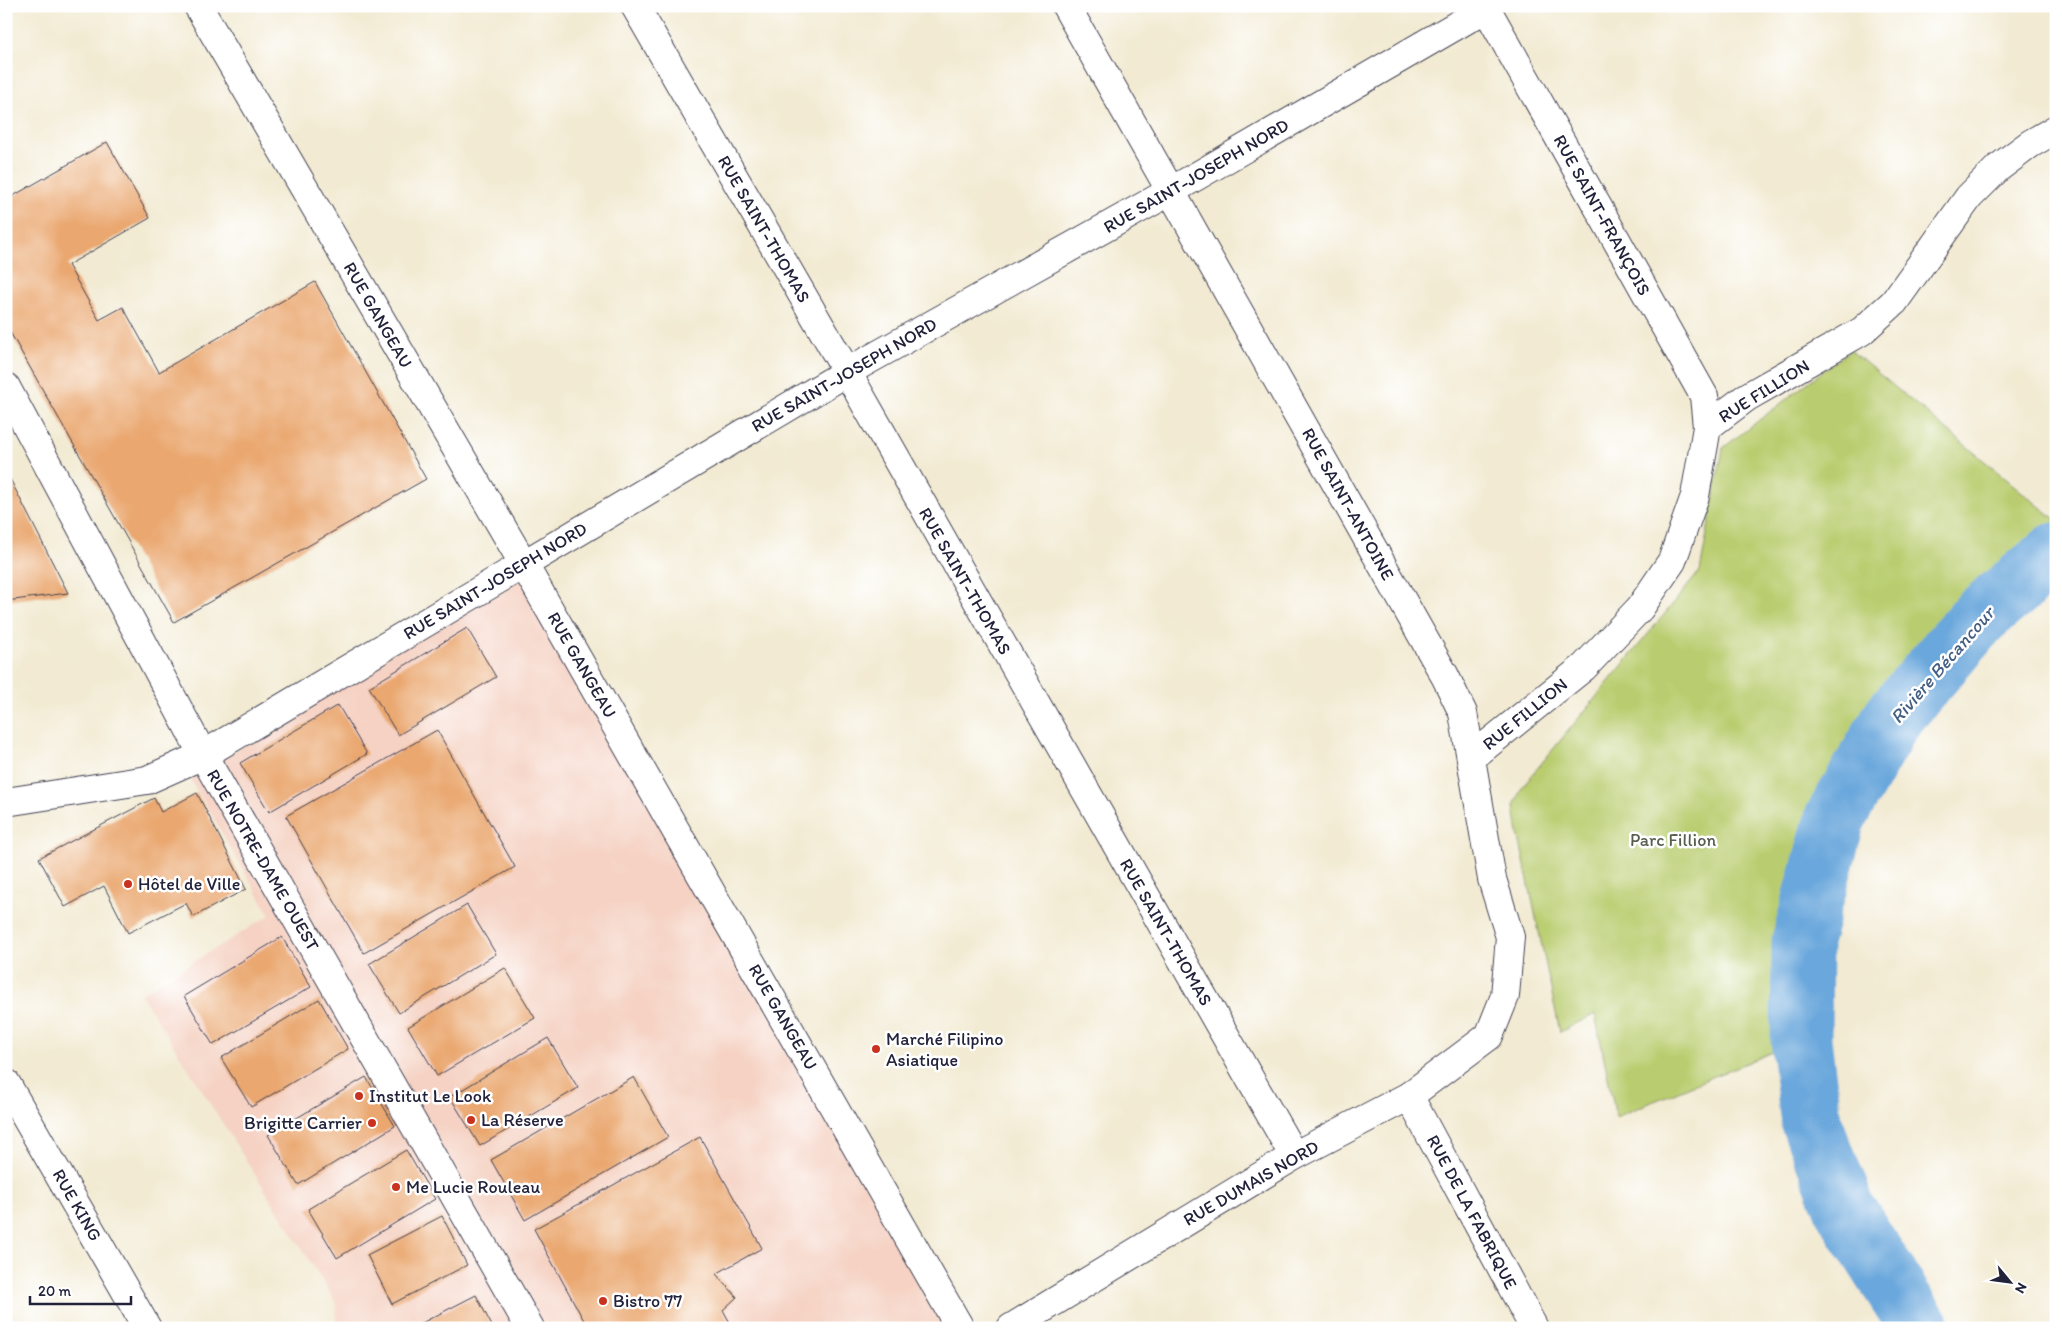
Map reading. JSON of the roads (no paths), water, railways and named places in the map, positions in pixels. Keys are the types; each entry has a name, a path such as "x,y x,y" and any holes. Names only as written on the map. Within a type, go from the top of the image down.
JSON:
{"street":[{"name":"RUE GANGEAU","path":"198,6 523,563 960,1328"},
{"name":"RUE SAINT-THOMAS","path":"635,6 847,372 1294,1156"},
{"name":"RUE SAINT-ANTOINE","path":"1066,6 1445,676 1464,713 1482,830 1492,879 1510,937 1505,996 1489,1036"},
{"name":"RUE SAINT-JOSEPH NORD","path":"6,802 147,780 203,755 847,372 1171,191 1487,7"},
{"name":"RUE SAINT-FRANÇOIS","path":"1487,7 1704,396 1707,427"},
{"name":"RUE FILLION","path":"1472,757 1584,667 1640,608 1672,561 1695,496 1707,427 1747,397 1862,331 1894,302 1969,197 1998,168 2030,144 2056,129"},
{"name":"RUE NOTRE-DAME OUEST","path":"6,387 203,755 530,1328"},
{"name":"RUE DUMAIS NORD","path":"1011,1328 1294,1156 1409,1096 1489,1036"},
{"name":"RUE KING","path":"6,1083 147,1328"},
{"name":"RUE DE LA FABRIQUE","path":"1409,1096 1534,1328"}],"waterway":[{"name":"Rivière Bécancour","path":"1920,1328 1846,1211 1811,1122 1801,1040 1802,941 1835,818 1893,717 1979,617 2056,553"}],"place":[{"name":"Hôtel de Ville","path":"128,884"},
{"name":"Marché Filipino Asiatique","path":"876,1049"},
{"name":"Institut Le Look","path":"359,1096"},
{"name":"La Réserve","path":"471,1120"},
{"name":"Brigitte Carrier","path":"372,1123"},
{"name":"Me Lucie Rouleau","path":"396,1187"},
{"name":"Bistro 77","path":"603,1301"}],"park label":[{"name":"Parc Fillion","path":"1673,840"}]}
